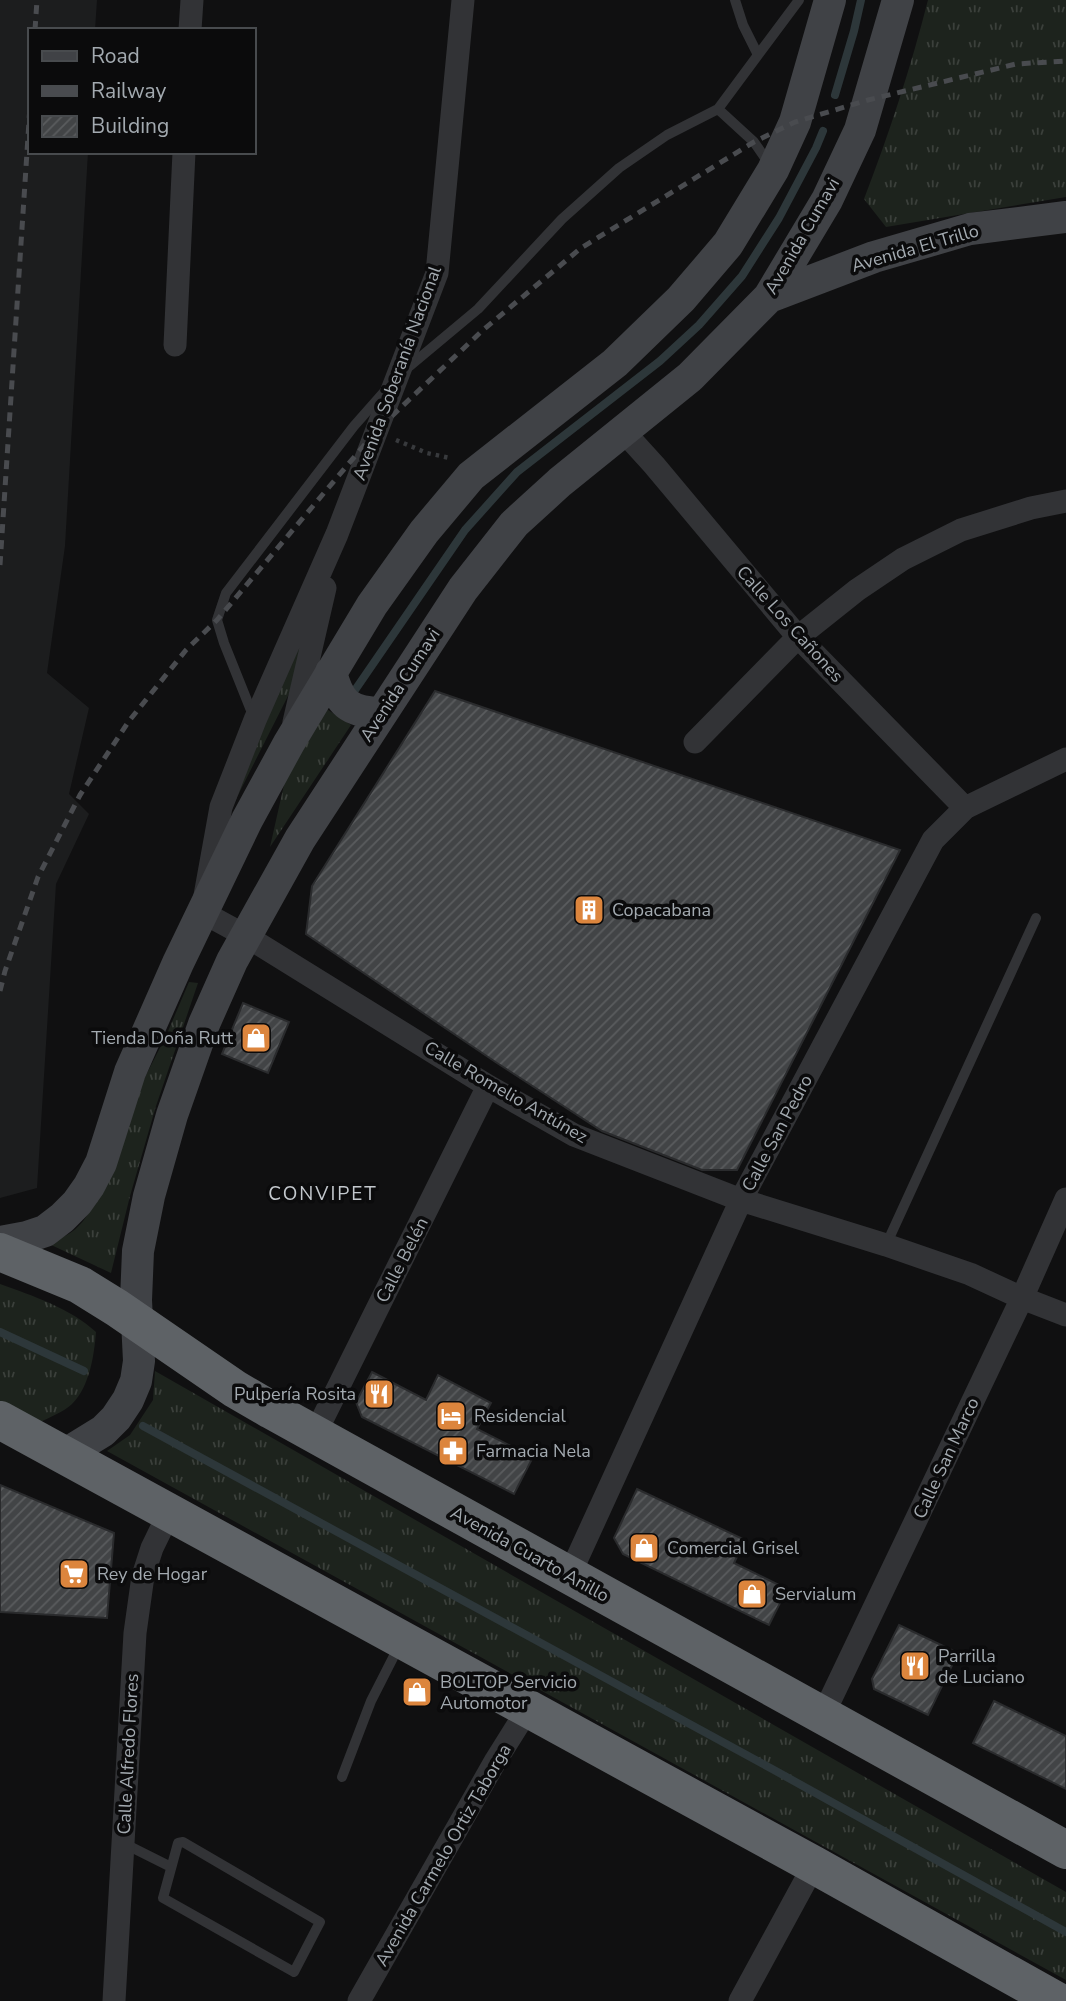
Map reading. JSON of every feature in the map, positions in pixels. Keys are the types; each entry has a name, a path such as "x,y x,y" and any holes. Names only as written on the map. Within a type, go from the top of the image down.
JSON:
{"highway":[{"name":"Avenida Cuarto Anillo","path":"0,1252 80,1285 235,1389 1066,1850"},
{"path":"0,1420 1057,2001"}],"main road":[{"name":"Avenida Cumavi","path":"64,1455 103,1431 116,1418 136,1381 139,1362 136,1300 138,1251 149,1196 173,1115 204,1024 232,961 300,839 463,589 514,524 560,482 690,377 769,297 827,200 860,130 898,0"},
{"path":"0,1242 45,1231 77,1203 89,1186 101,1163 130,1072 178,963 247,820 289,743 372,605 424,532 471,476 615,363 681,299 728,244 774,170 795,122 818,1"},
{"name":"Avenida El Trillo","path":"769,297 874,257 970,229 1066,216"},
{"path":"331,672 335,690 346,704 363,712 381,713"}],"street":[{"path":"191,28 192,0"},
{"name":"Avenida Soberanía Nacional","path":"202,912 221,807 255,720 337,534 437,273 463,0"},
{"path":"175,345 184,154"},
{"name":"Calle Los Cañones","path":"624,432 798,637 965,808"},
{"path":"695,741 798,637 903,559 961,530 1031,508 1066,501"},
{"name":"Avenida Soberanía Nacional","path":"289,743 337,534"},
{"name":"Calle San Pedro","path":"569,1576 741,1200 933,840 965,808 1066,758"},
{"name":"Calle Romelio Antúnez","path":"202,912 246,936 488,1086 574,1135 741,1200 886,1245 970,1275 1066,1315"},
{"name":"Calle Belén","path":"315,1434 488,1086"},
{"name":"Calle San Marco","path":"823,1715 1022,1298 1066,1199"},
{"name":"Calle Alfredo Flores","path":"114,2001 138,1605 152,1548 169,1513"},
{"name":"Avenida Carmelo Ortiz Taborga","path":"359,2001 527,1709"},
{"path":"740,2001 814,1866"}],"lane":[{"path":"736,0 743,25 758,55"},
{"path":"255,720 224,643 218,620 226,593 355,426 397,377 478,309 562,219 619,168 667,135 718,109 758,55 818,1"},
{"path":"718,109 754,142 774,170"},
{"path":"886,1245 1036,918"},
{"path":"342,1777 371,1702 401,1640"},
{"path":"183,1842 317,1920 319,1926 296,1970 292,1972 163,1898 171,1867 178,1843 183,1842"},
{"path":"124,1843 171,1867"}],"path":[{"path":"377,430 427,453 481,468"}],"shaded area":[{"path":"0,0 97,0 95,28 28,28 28,154 88,154 65,546 47,673 89,708 69,794 89,814 56,884 37,1188 0,1198"}],"green space":[{"path":"928,0 1066,0 1066,197 886,227 864,199 899,100"},
{"path":"309,612 294,684 232,807"},
{"path":"322,706 351,725 270,847 288,767"},
{"path":"189,982 198,983 156,1106 111,1273 47,1243 75,1229 94,1204 143,1081"},
{"path":"0,1284 63,1309 96,1332 90,1370 78,1397 65,1410 39,1423 0,1406"},
{"path":"155,1371 1066,1892 1066,1980 107,1451 130,1435 153,1400"}],"building":[{"name":"Copacabana","path":"435,691 900,850 737,1170 702,1170 602,1131 306,934 312,886"},
{"name":"Tienda Doña Rutt","path":"243,1003 289,1022 268,1073 222,1054"},
{"path":"372,1372 426,1400 438,1375 491,1403 477,1429 533,1457 514,1494 362,1417 356,1402"},
{"name":"Rey de Hogar","path":"0,1485 114,1533 107,1618 0,1612"},
{"path":"637,1489 745,1540 734,1563 787,1589 769,1625 623,1554 614,1538"},
{"name":"Parrilla de Luciano","path":"899,1625 958,1653 928,1715 874,1689 872,1679"},
{"path":"994,1701 1066,1736 1066,1789 973,1743"}],"waterway":[{"path":"835,95 861,0"},
{"path":"353,693 465,530 517,472 660,361 699,325 742,276 779,218 823,131"},
{"path":"0,1332 84,1371"},
{"path":"143,1426 1066,1932"}],"railway":[{"path":"35,28 37,0"},
{"path":"0,991 38,877 80,795 129,721 186,650 217,620 377,430 483,330 581,248 754,142 795,122 868,100 1016,64 1066,61"},
{"path":"0,565 28,137"}],"place":[{"name":"Copacabana","path":"589,910"},
{"name":"Tienda Doña Rutt","path":"256,1038"},
{"name":"Pulpería Rosita","path":"379,1394"},
{"name":"Residencial","path":"451,1416"},
{"name":"Farmacia Nela","path":"453,1451"},
{"name":"Comercial Grisel","path":"644,1548"},
{"name":"Rey de Hogar","path":"74,1574"},
{"name":"Servialum","path":"752,1594"},
{"name":"Parrilla de Luciano","path":"915,1666"},
{"name":"BOLTOP Servicio Automotor","path":"417,1692"}],"district":[{"name":"CONVIPET","path":"323,1193"}]}
